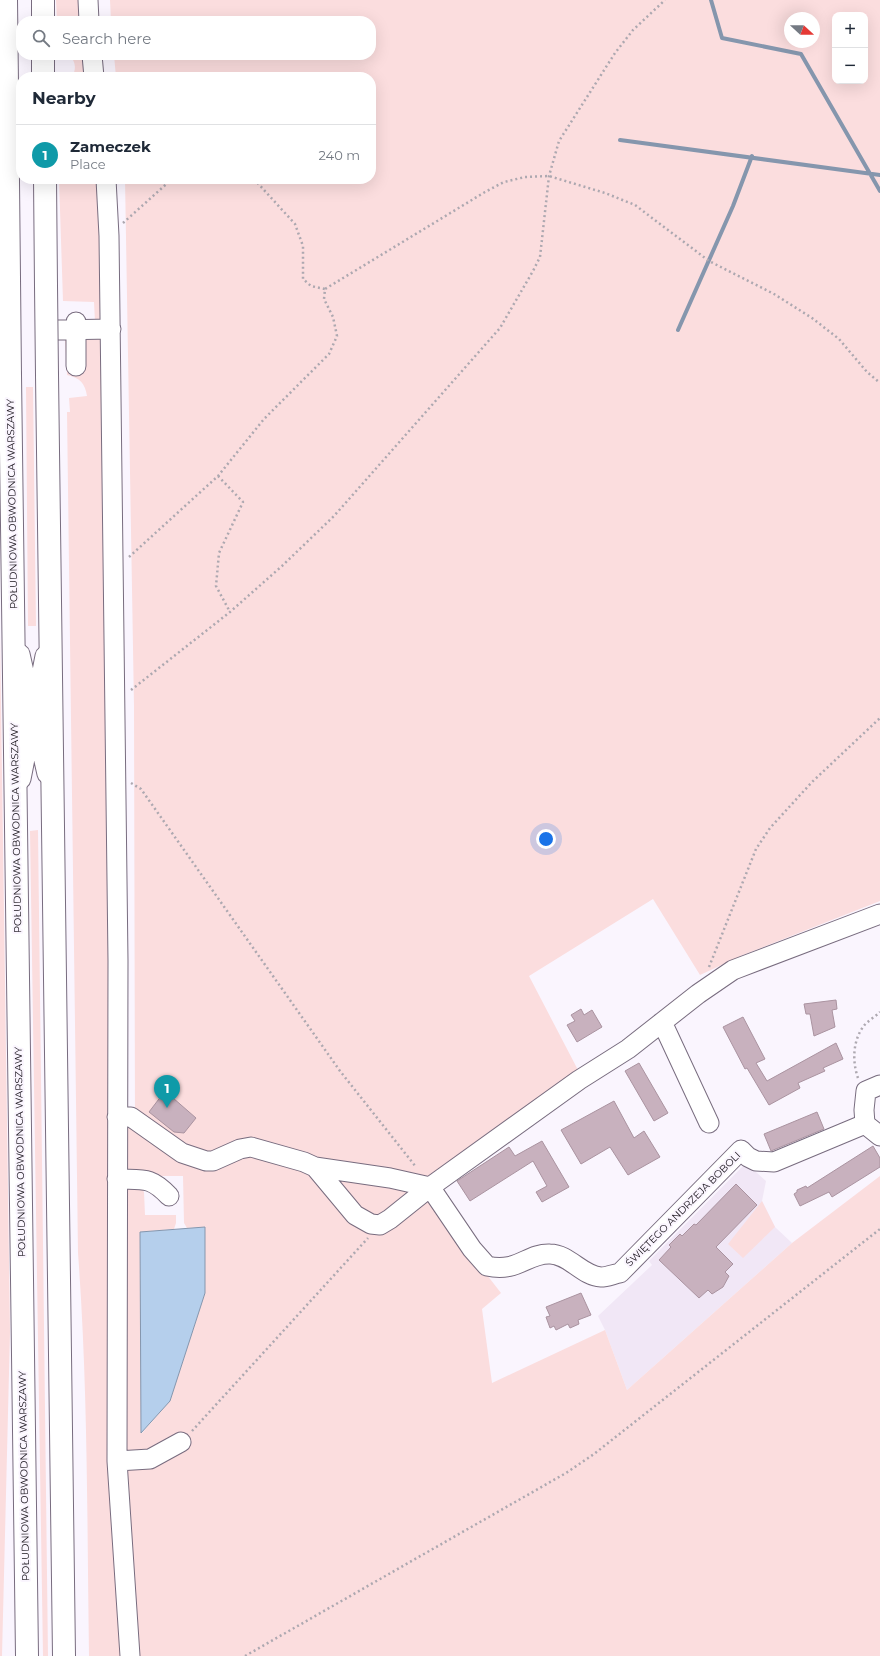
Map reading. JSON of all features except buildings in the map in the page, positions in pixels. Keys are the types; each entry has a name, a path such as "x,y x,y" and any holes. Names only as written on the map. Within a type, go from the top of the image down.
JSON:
{"highway":[{"name":"POŁUDNIOWA OBWODNICA WARSZAWY","path":"6,0 26,1656"},
{"path":"43,0 43,16"},
{"path":"43,72 44,60"},
{"path":"45,184 64,1656"}],"street":[{"path":"88,0 89,16"},
{"path":"92,60 94,72"},
{"path":"0,105 16,105"},
{"path":"106,184 111,329 112,573 116,775 117,1461 130,1656"},
{"path":"56,330 76,326 111,329"},
{"path":"76,326 76,366"},
{"path":"14,627 53,802"},
{"path":"16,804 51,628"},
{"path":"314,1167 355,1215 371,1224 380,1225 430,1187 579,1080 628,1049 698,994 733,970 880,914"},
{"path":"662,1022 709,1123"},
{"path":"873,1088 864,1110 865,1124 880,1136"},
{"path":"117,1117 130,1117 182,1153 206,1161 213,1161 240,1149 251,1148 304,1162 314,1167 390,1178 430,1187"},
{"name":"ŚWIĘTEGO ANDRZEJA BOBOLI","path":"430,1187 472,1250 487,1266 508,1268 543,1255 550,1254 558,1256 585,1271 601,1277 620,1273 741,1150 748,1157 756,1161 774,1162 865,1124"},
{"path":"116,1179 151,1181 157,1184 169,1196"},
{"path":"117,1461 150,1459 181,1442"}],"path":[{"path":"114,703 230,612 282,566 334,516 500,328 540,257 549,176 559,141 615,53 633,30 665,0"},
{"path":"259,184 295,224 303,246 302,279 311,286 325,289 504,182 525,177 549,176 605,193 635,205 709,261 774,294 812,318 839,339 867,372 880,382"},
{"path":"109,236 166,184"},
{"path":"112,573 218,476 264,419 329,354 337,336 333,317 324,299 325,289"},
{"path":"218,476 243,502 219,553 216,586 230,612"},
{"path":"698,994 756,849 770,828 812,782 880,718"},
{"path":"116,775 141,788 340,1070 430,1187"},
{"path":"873,1088 855,1068 854,1054 858,1037 864,1026 880,1012"},
{"path":"181,1442 380,1225"},
{"path":"245,1656 566,1473 594,1454 880,1229"}],"shaded area":[{"path":"56,0 84,0 85,16 57,16"},
{"path":"110,0 880,0 880,901 743,955 700,975 653,899 529,976 578,1070 417,1185 501,1293 482,1309 492,1383 605,1330 627,1390 792,1243 880,1176 880,1656 137,1656 127,1469 132,1457 124,1450 126,1187 141,1188 144,1192 145,1215 176,1215 174,1229 140,1232 142,1433 170,1401 205,1293 205,1227 187,1228 184,1223 183,1176 128,1176 125,1174 122,1127 135,1125 134,706 125,184 376,184 376,72 116,72 114,60 376,60 376,16 111,16"},
{"path":"73,60 87,60 88,72 74,72"},
{"path":"59,184 98,184 106,318 95,322 94,302 63,301"},
{"path":"65,337 102,337 124,1656 89,1656 84,1354 78,1253 67,412 70,412 69,398 87,396 83,384 79,380 67,375"},
{"path":"26,387 33,387 36,626 28,626"},
{"path":"0,633 10,1332 2,1656 0,1656"},
{"path":"38,830 48,1656 43,1656 30,831"},
{"path":"746,1163 766,1181 762,1201 775,1227 792,1243 627,1390 605,1330 598,1316 652,1265 649,1261"},
{"path":"762,1201 775,1227 743,1258 728,1244"}],"water":[{"path":"205,1227 205,1293 170,1401 141,1433 140,1232"}],"waterway":[{"path":"711,0 722,38 801,54 880,191"},
{"path":"620,140 880,175"},
{"path":"678,330 733,206 752,156"}],"place":[{"name":"Zameczek","path":"167,1108"}]}
